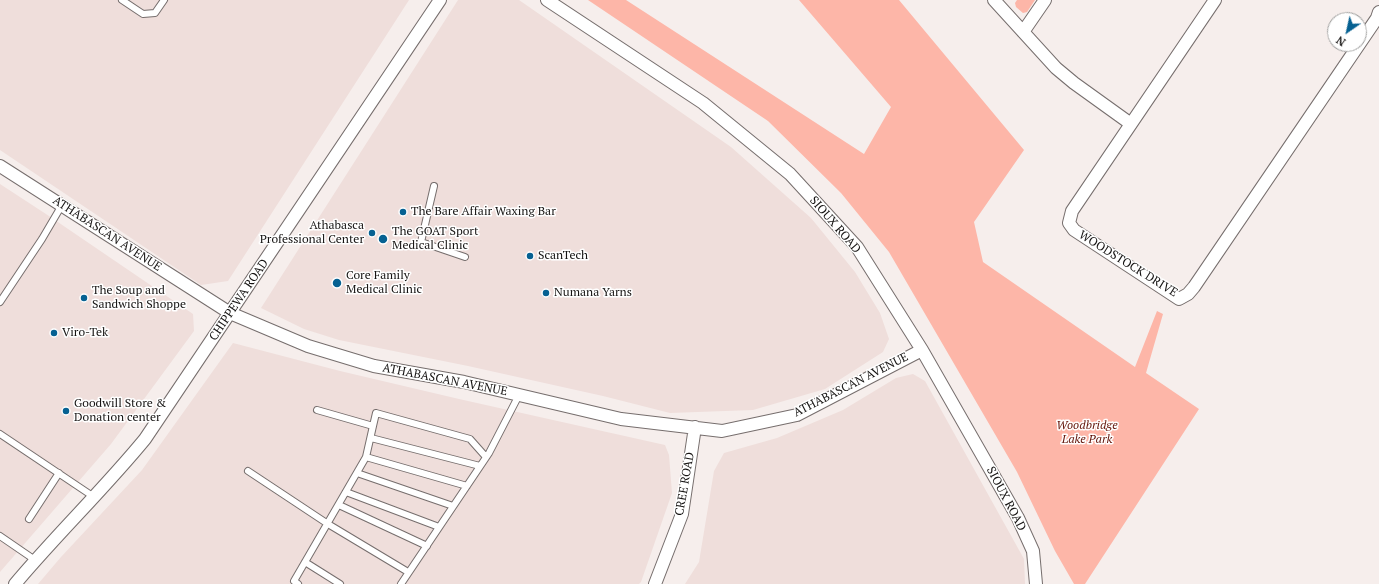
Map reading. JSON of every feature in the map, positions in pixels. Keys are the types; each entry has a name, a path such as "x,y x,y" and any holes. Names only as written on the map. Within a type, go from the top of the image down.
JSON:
{"street":[{"name":"CHIPPEWA ROAD","path":"15,584 131,457 145,439 440,0"},
{"name":"SIOUX ROAD","path":"547,0 703,103 790,174 857,247 922,350 1018,518 1033,551 1036,584"},
{"path":"1023,32 1045,0"},
{"name":"WOODSTOCK DRIVE","path":"1215,0 1072,211 1069,223 1074,230 1179,298 1188,294 1194,287 1373,24 1379,12"},
{"path":"1000,3 1023,32 1062,73 1132,124"},
{"name":"ATHABASCAN AVENUE","path":"0,166 230,313 308,346 374,366 464,382 621,419 722,431 797,415 922,350"},
{"name":"CREE ROAD","path":"655,584 682,514 694,427"}],"lane":[{"path":"122,0 143,14 155,13 164,0"},
{"path":"434,186 421,242 465,257"},
{"path":"0,302 42,239 62,205"},
{"path":"401,584 486,457 518,395"},
{"path":"317,410 373,426"},
{"path":"298,584 294,581 366,457 376,413 470,439 486,457"},
{"path":"0,434 94,497"},
{"path":"371,438 480,466"},
{"path":"366,457 467,486"},
{"path":"248,471 328,524 408,572"},
{"path":"29,519 59,473"},
{"path":"357,473 453,506"},
{"path":"346,492 439,527"},
{"path":"339,505 427,546"},
{"path":"0,536 36,560"},
{"path":"305,562 340,584"}],"shaded area":[{"path":"0,0 409,0 228,281 201,285 0,150"},
{"path":"458,0 519,0 731,147 811,218 855,272 880,313 889,339 883,352 825,389 753,410 670,413 603,396 468,366 339,340 304,329 261,308"},
{"path":"0,184 193,314 194,331 111,444 0,572"},
{"path":"233,343 340,371 665,445 669,455 672,493 641,582 639,584 38,584 61,557 142,470"},
{"path":"913,374 925,381 1024,559 1025,584 685,584 699,562 714,471 724,453 777,438 843,410 896,378"}],"green space":[{"name":"Woodbridge Lake Park","path":"588,0 626,0 864,154 891,107 799,0 899,0 1024,150 974,222 983,262 1135,367 1157,311 1163,314 1146,373 1199,409 1085,584 1074,584 1055,551 1017,472 889,252 841,193 768,121"},
{"path":"1017,0 1035,0 1027,12 1023,13 1016,7 1015,3"}],"place":[{"name":"The Bare Affair Waxing Bar","path":"403,212"},
{"name":"Athabasca Professional Center","path":"372,233"},
{"name":"The GOAT Sport Medical Clinic","path":"383,239"},
{"name":"ScanTech","path":"530,256"},
{"name":"Core Family Medical Clinic","path":"337,283"},
{"name":"Numana Yarns","path":"546,293"},
{"name":"The Soup and Sandwich Shoppe","path":"84,298"},
{"name":"Viro-Tek","path":"54,333"},
{"name":"Goodwill Store & Donation center","path":"66,411"}]}
